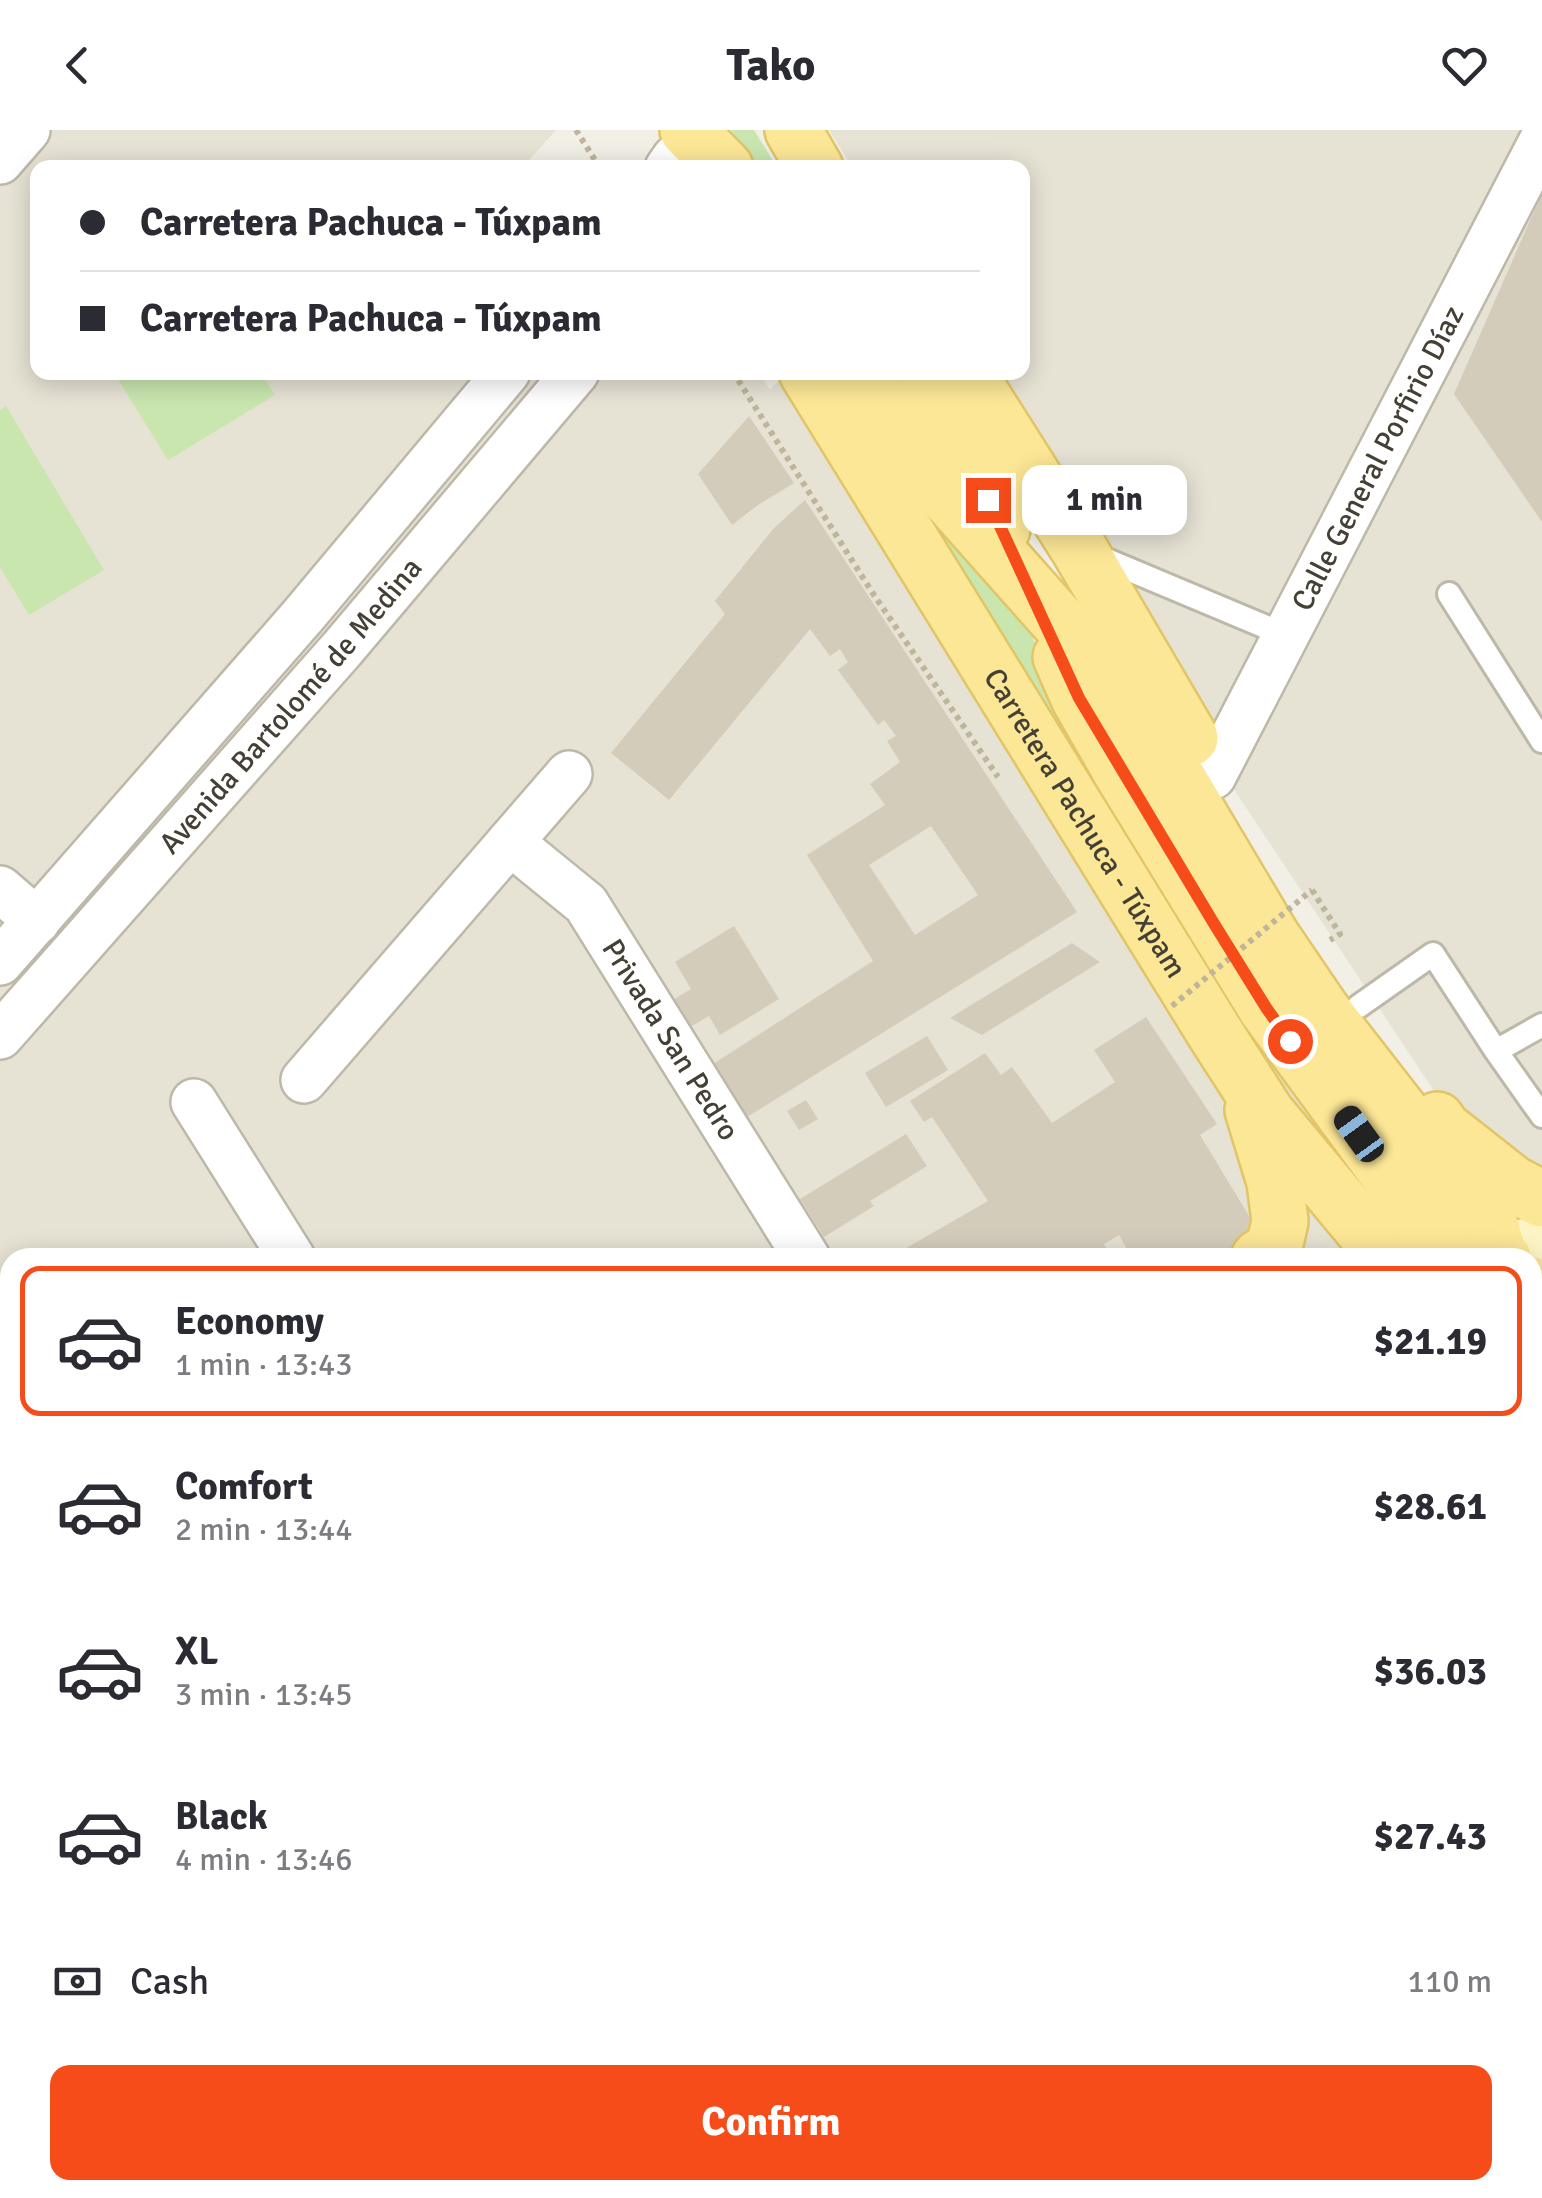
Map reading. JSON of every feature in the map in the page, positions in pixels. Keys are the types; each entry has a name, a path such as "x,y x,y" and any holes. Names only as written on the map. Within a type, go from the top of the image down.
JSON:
{"main road":[{"path":"792,130 810,160"},
{"name":"Carretera Pachuca - Túxpam","path":"812,380 1244,1079 1267,1114 1379,1248"},
{"path":"864,380 896,431 1033,594"},
{"name":"Carretera Pachuca - Túxpam","path":"927,380 973,468 1079,698 1267,1009 1497,1248"},
{"path":"972,380 1080,549 1213,776 1398,1066 1442,1128 1512,1184 1542,1200"},
{"path":"1244,1079 1274,1182 1280,1221 1274,1248"}],"street":[{"path":"0,161 26,130"},
{"name":"Calle General Porfirio Díaz","path":"1213,776 1542,141"},
{"name":"Avenida Bartolomé de Medina","path":"0,962 302,617 501,380"},
{"name":"Avenida Bartolomé de Medina","path":"0,1036 342,649 569,380"},
{"path":"302,617 342,649"},
{"path":"304,1080 569,774"},
{"name":"Privada San Pedro","path":"510,842 586,904 801,1248"},
{"path":"0,889 36,921"},
{"path":"194,1102 286,1248"}],"lane":[{"path":"1080,549 1286,634"},
{"path":"1449,594 1542,741"},
{"path":"1359,1006 1433,954 1542,1116"},
{"path":"1496,1050 1542,1025"}],"path":[{"path":"576,130 595,160"},
{"path":"1172,1006 1312,890 1340,934"}],"shaded area":[{"path":"0,130 556,130 529,160 30,160 30,380 764,380 770,390 779,380 871,380 1407,1248 0,1248"},
{"path":"829,130 1530,130 1214,743 985,380 1030,380 1030,160 848,160"},
{"path":"1542,130 1542,1187 1448,1112 1227,779"}],"green space":[{"path":"731,130 754,130 773,160 752,160"},
{"path":"118,380 265,380 275,395 168,460"},
{"path":"6,406 104,570 29,615 0,567 0,410"},
{"path":"903,482 1014,598 1090,760 1129,825 1124,829"}],"building":[{"path":"1542,193 1542,522 1454,394"},
{"path":"749,416 794,483 732,525 698,474"},
{"path":"805,500 1077,912 747,1117 713,1064 873,961 807,855 885,805 870,784 900,762 887,741 896,736 884,720 878,725 838,670 848,662 840,649 830,656 810,629 669,800 611,753 725,614 715,601 774,528","holes":["931,826 978,895 915,935 869,865"]},
{"path":"734,926 779,999 720,1035 709,1016 690,1027 673,1000 691,989 675,962"},
{"path":"1072,943 1100,962 982,1035 950,1018"},
{"path":"1146,1017 1217,1124 1200,1135 1266,1244 1250,1248 1126,1248 1119,1235 1104,1244 1106,1248 906,1248 988,1201 932,1117 924,1122 910,1101 985,1053 1001,1075 1012,1067 1052,1123 1115,1082 1094,1050"},
{"path":"927,1036 948,1070 886,1107 865,1073"},
{"path":"806,1100 818,1119 799,1130 787,1111"},
{"path":"906,1134 927,1166 870,1201 874,1206 824,1237 800,1199"}],"route":[{"path":"988,500 1079,698 1213,922 1290,1041"}]}
